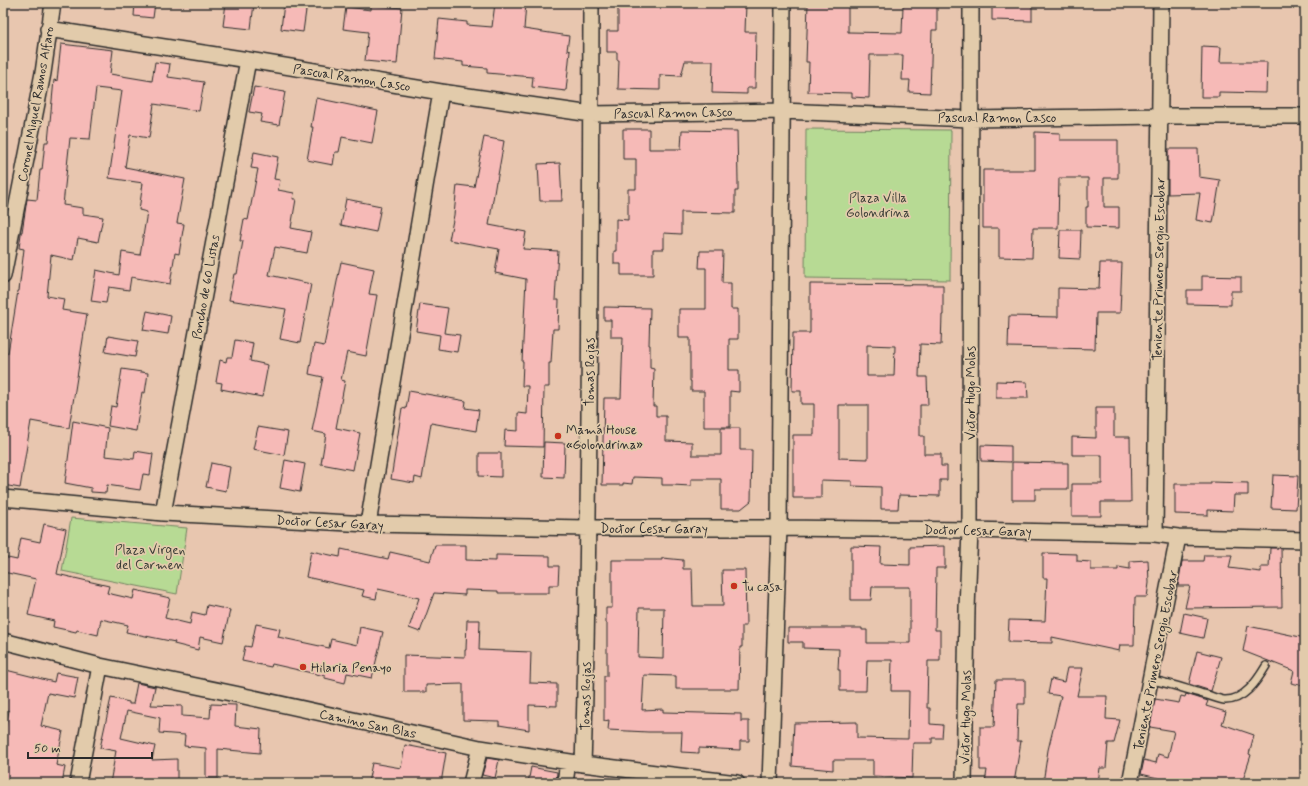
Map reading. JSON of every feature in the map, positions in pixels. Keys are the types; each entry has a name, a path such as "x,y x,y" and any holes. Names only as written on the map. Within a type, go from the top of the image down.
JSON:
{"street":[{"name":"Coronel Miguel Ramos Alfaro","path":"3,276 43,73 48,29 53,3"},
{"name":"Tomas Rojas","path":"565,783 576,763 585,708 588,528 591,3"},
{"path":"770,783 779,528 783,3"},
{"name":"Victor Hugo Molas","path":"964,783 970,530 971,3"},
{"name":"Teniente Primero Sergio Escobar","path":"1155,534 1161,3"},
{"name":"Pascual Ramon Casco","path":"48,29 440,92 591,114 782,111 970,119 1160,116 1305,116"},
{"name":"Poncho de 60 Listas","path":"163,513 248,60"},
{"path":"368,524 440,92"},
{"name":"Doctor Cesar Garay","path":"3,498 163,513 368,524 588,528 970,530 1155,534 1178,537 1305,540"},
{"name":"Teniente Primero Sergio Escobar","path":"1130,783 1178,537"},
{"name":"Camino San Blas","path":"3,641 100,666 236,694 480,748 576,763 737,783"},
{"path":"78,783 100,666"},
{"path":"471,783 480,748"}],"lane":[{"path":"1151,680 1163,682 1224,700 1235,698 1251,688 1258,681 1266,666"}],"green space":[{"name":"Plaza Villa Golondrina","path":"806,129 951,130 950,280 805,278"},
{"name":"Plaza Virgen del Carmen","path":"71,518 187,528 177,594 62,571"}],"building":[{"path":"135,3 155,3 153,18 134,16"},
{"path":"226,3 254,3 251,29 223,26"},
{"path":"284,3 307,3 303,32 281,29"},
{"path":"495,3 526,3 524,29 569,36 567,50 570,51 566,91 532,87 533,77 487,73 487,68 463,66 463,62 435,59 439,19 467,22 467,25 492,27"},
{"path":"618,3 746,3 745,32 756,32 755,88 747,88 747,94 712,93 713,61 685,61 681,76 660,75 660,90 618,89 619,60 617,60 617,52 607,52 607,31 618,31"},
{"path":"808,3 848,3 848,32 902,33 903,6 937,6 937,30 932,30 930,93 909,92 910,80 902,80 903,55 870,55 869,98 852,97 852,93 808,92 809,62 806,62"},
{"path":"992,3 1032,3 1032,21 992,20"},
{"path":"371,5 402,8 397,64 365,61 368,32 343,29 346,7 371,10"},
{"path":"61,44 113,50 110,74 152,81 155,62 170,64 168,77 204,82 199,111 154,104 149,138 130,135 125,167 185,179 177,223 184,224 179,254 175,253 170,284 131,277 129,290 109,287 106,303 91,301 96,270 119,275 122,252 140,255 147,212 139,210 143,183 109,178 122,91 96,88 90,139 70,138 63,205 83,208 83,214 103,217 98,242 78,238 74,260 51,255 47,296 64,299 62,310 87,314 69,428 31,421 20,488 3,485 3,372 6,353 8,353 19,291 24,249 19,248 21,232 27,199 37,200 45,142 48,142 54,80 57,81"},
{"path":"1202,46 1221,47 1220,62 1267,62 1266,93 1219,92 1219,97 1201,97"},
{"path":"254,87 285,92 279,125 260,122 262,114 249,112"},
{"path":"316,98 378,111 372,143 342,137 339,152 335,152 333,165 307,160"},
{"path":"623,129 649,129 649,149 681,149 682,130 737,131 738,191 735,191 735,213 681,212 681,234 664,233 664,249 653,249 653,275 621,275 621,264 614,264 614,251 616,251 616,219 628,220 628,189 636,189 636,159 623,159"},
{"path":"1035,132 1060,133 1060,140 1118,140 1118,178 1104,178 1104,207 1119,207 1119,228 1086,227 1088,178 1059,178 1058,228 1033,228 1032,258 999,257 999,228 983,228 983,170 1035,170"},
{"path":"484,137 504,141 489,225 526,232 523,249 558,251 555,300 559,300 558,329 553,329 551,363 549,363 549,387 544,387 543,447 504,446 505,430 518,431 518,413 527,414 528,386 522,386 526,279 495,273 499,249 449,240 454,215 457,185 474,187"},
{"path":"1168,149 1198,149 1199,177 1220,180 1213,223 1196,220 1200,193 1168,194"},
{"path":"254,152 278,157 274,179 280,180 278,190 294,193 293,199 296,199 291,228 311,232 307,253 275,247 269,275 311,284 300,343 280,339 286,309 229,300 234,274 237,274 243,241 240,241 244,219 248,220 258,169 251,168"},
{"path":"560,163 562,201 540,201 538,164"},
{"path":"346,199 381,206 376,232 341,225"},
{"path":"1060,230 1081,230 1080,259 1059,258"},
{"path":"700,251 723,251 722,283 731,283 731,309 738,309 738,339 729,339 729,370 739,370 739,392 730,391 730,427 704,427 704,391 691,391 690,338 679,338 679,309 706,309 706,268 699,268"},
{"path":"341,262 374,269 369,294 377,295 366,356 347,352 341,380 345,381 336,428 360,433 353,470 321,464 326,434 312,431 323,377 309,374 314,344 324,346"},
{"path":"1100,263 1122,263 1120,313 1096,313 1095,349 1008,347 1009,316 1058,317 1058,288 1099,289"},
{"path":"1202,276 1241,277 1241,291 1231,291 1231,305 1187,304 1187,290 1202,290"},
{"path":"810,284 943,285 941,345 920,344 919,377 927,377 928,405 920,405 920,436 924,436 924,454 941,454 941,466 947,466 947,480 940,480 940,496 899,495 898,509 881,509 881,487 852,486 852,481 821,480 821,498 793,498 793,435 814,435 814,404 801,404 801,391 792,391 793,333 810,333","holes":["867,345 895,346 894,376 867,376","839,405 868,405 868,459 839,458"]},
{"path":"420,304 448,308 444,333 460,335 457,352 438,349 440,335 416,331"},
{"path":"604,307 650,308 650,368 654,369 653,406 656,406 656,416 666,416 666,441 692,442 692,455 721,455 721,428 740,428 740,450 752,450 751,501 741,509 721,509 721,479 691,479 691,486 662,485 662,478 633,477 632,484 623,483 623,485 602,485 604,398 621,398 623,337 611,337 611,320 604,320"},
{"path":"147,311 171,316 168,334 143,330"},
{"path":"108,336 138,341 135,357 105,352"},
{"path":"235,340 253,343 250,361 268,365 262,397 221,389 222,383 216,382 220,360 226,362 227,357 232,357"},
{"path":"122,369 148,373 145,393 142,392 136,431 108,426 111,406 116,407"},
{"path":"996,381 1027,382 1028,398 996,398"},
{"path":"409,391 466,401 465,408 479,410 476,431 431,423 422,479 415,477 414,483 391,479 402,408 406,409"},
{"path":"1096,408 1114,408 1114,437 1130,437 1131,502 1101,502 1101,516 1072,516 1072,484 1102,484 1102,455 1072,455 1072,437 1096,438"},
{"path":"73,421 108,428 105,456 134,459 135,451 153,454 150,475 143,474 140,490 107,485 106,493 91,492 91,488 65,483"},
{"path":"258,427 288,432 284,455 253,449"},
{"path":"544,442 565,443 564,478 543,477"},
{"path":"981,445 1011,446 1011,462 981,461"},
{"path":"479,453 501,453 501,477 479,476"},
{"path":"285,460 305,464 300,492 280,488"},
{"path":"1012,462 1068,463 1068,489 1035,489 1035,500 1012,500"},
{"path":"211,463 230,467 226,491 206,487"},
{"path":"1273,475 1298,476 1296,509 1271,508"},
{"path":"1211,482 1248,483 1248,495 1234,495 1233,511 1208,510 1208,515 1175,514 1175,484 1211,484"},
{"path":"44,524 66,529 57,574 109,586 107,593 133,599 135,590 170,598 165,618 190,624 192,612 205,615 207,605 230,610 223,642 200,637 198,650 174,644 175,642 126,632 128,625 101,619 98,635 77,630 76,632 53,627 54,621 28,615 36,579 3,572 3,557 17,560 21,538 40,542"},
{"path":"435,545 466,545 466,560 496,561 496,555 550,556 550,566 559,566 558,585 549,585 549,593 498,593 498,591 465,590 465,595 434,593 420,632 409,628 419,598 378,589 376,599 362,596 364,590 306,577 311,551 340,557 341,549 388,559 390,552 430,561"},
{"path":"851,546 881,547 880,564 910,565 910,547 945,546 945,568 936,568 935,630 940,630 940,661 928,661 927,708 930,708 930,724 943,725 942,738 932,738 932,743 913,743 912,778 873,776 873,760 833,760 833,770 792,766 794,723 857,722 857,738 908,739 909,691 891,691 892,660 867,660 866,691 840,691 840,670 838,670 839,649 803,648 803,642 788,642 788,628 862,628 862,630 867,630 867,643 910,643 910,587 872,587 871,600 851,600"},
{"path":"1270,548 1281,548 1282,607 1185,608 1190,586 1178,586 1182,561 1203,561 1204,555 1232,555 1229,568 1261,572 1261,567 1269,567"},
{"path":"1043,553 1077,554 1077,561 1091,562 1091,570 1118,570 1118,567 1130,569 1130,561 1148,560 1149,583 1147,597 1135,597 1134,645 1120,645 1119,651 1052,637 1052,643 1008,642 1009,620 1045,621 1047,578 1043,578"},
{"path":"662,558 683,560 683,569 692,569 693,606 723,606 722,570 745,570 746,626 742,626 739,689 676,689 676,676 644,675 642,710 663,709 663,712 741,714 741,721 749,721 749,741 740,741 740,750 699,748 699,753 681,752 682,732 608,730 609,720 604,721 604,676 607,676 606,608 612,608 612,560 662,560","holes":["639,608 664,608 663,658 638,657"]},
{"path":"1184,613 1207,618 1203,638 1180,633"},
{"path":"467,620 480,620 479,650 531,652 530,683 557,684 557,706 529,705 529,730 499,725 499,721 463,720 463,684 426,685 426,692 404,692 404,655 465,657"},
{"path":"256,624 280,629 278,637 329,648 331,639 357,645 360,627 383,632 372,678 347,673 345,683 325,678 325,676 272,664 271,667 242,661 245,646 251,647"},
{"path":"1248,626 1305,638 1305,686 1291,683 1294,671 1243,651"},
{"path":"1197,651 1221,657 1211,691 1189,684"},
{"path":"1067,668 1083,668 1077,696 1107,696 1106,719 1120,720 1114,743 1108,743 1106,768 1100,768 1098,783 1043,783 1048,750 1061,696 1048,694 1051,679 1064,682"},
{"path":"6,670 54,682 56,673 78,677 74,698 48,693 41,726 63,731 56,765 65,767 62,783 3,783 3,756 6,742 3,741 3,738 9,711 4,709 6,701 3,701 3,685"},
{"path":"996,680 1025,680 1025,704 1018,704 1017,741 1021,741 1014,783 985,783 987,770 980,770 980,727 994,727"},
{"path":"137,683 155,687 151,705 182,706 182,716 210,718 211,704 236,705 235,726 261,729 260,753 218,749 218,778 206,778 206,748 184,746 185,735 159,733 160,718 127,711 121,738 155,746 152,760 177,759 177,783 110,783 116,751 100,748 111,698 133,704"},
{"path":"1186,694 1208,701 1206,706 1226,712 1222,724 1254,735 1249,754 1251,755 1242,783 1179,783 1141,774 1144,760 1156,763 1158,754 1168,757 1174,731 1150,727 1155,699 1179,703 1181,696 1185,697"},
{"path":"405,745 446,753 441,783 368,783 372,763 401,768"},
{"path":"487,758 499,760 495,778 482,775"},
{"path":"531,767 557,772 556,783 528,783"}],"place":[{"name":"Mamá House «Golondrina»","path":"558,436"},
{"name":"Tu casa","path":"734,586"},
{"name":"Hilaria Penayo","path":"303,667"}]}
